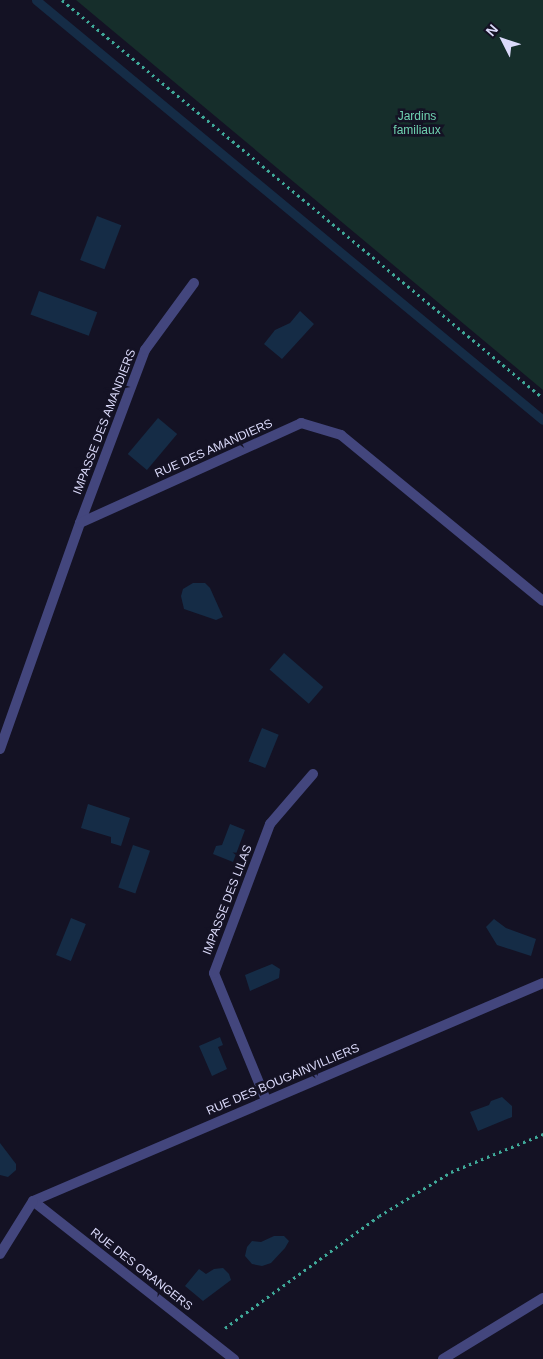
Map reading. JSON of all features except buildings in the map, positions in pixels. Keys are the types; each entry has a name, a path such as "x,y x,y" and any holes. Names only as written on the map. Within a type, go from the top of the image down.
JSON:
{"street":[{"name":"IMPASSE DES AMANDIERS","path":"80,523 145,350 194,283"},
{"name":"RUE DES AMANDIERS","path":"80,523 301,423 341,435 543,601"},
{"path":"0,749 80,523"},
{"name":"IMPASSE DES LILAS","path":"266,1100 214,973 270,824 313,774"},
{"name":"RUE DES BOUGAINVILLIERS","path":"33,1201 543,983"},
{"path":"0,1254 33,1201"},
{"name":"RUE DES ORANGERS","path":"33,1201 234,1359"},
{"path":"443,1359 543,1298"}],"path":[{"path":"62,0 543,398"},
{"path":"209,1339 300,1271 379,1216 452,1172 543,1134"}],"green space":[{"name":"Jardins familiaux","path":"76,0 543,0 543,390"}],"water":[{"path":"97,216 121,225 104,269 80,260"},
{"path":"39,291 97,312 89,336 30,314"},
{"path":"300,311 314,324 282,359 264,344 275,330 290,323"},
{"path":"158,418 177,434 147,470 128,454"},
{"path":"193,583 205,583 210,588 223,617 216,620 184,609 181,596 183,589"},
{"path":"284,653 323,687 309,704 270,670"},
{"path":"262,728 279,735 265,768 249,761"},
{"path":"88,804 130,818 121,846 111,843 111,837 81,828"},
{"path":"230,824 245,830 233,862 213,854 216,846 222,845"},
{"path":"133,845 150,851 135,893 118,888"},
{"path":"71,918 86,924 71,961 56,955"},
{"path":"494,919 506,928 536,939 531,956 497,945 486,927"},
{"path":"272,964 280,969 279,978 250,991 245,975"},
{"path":"220,1037 223,1045 218,1047 227,1069 212,1076 199,1046"},
{"path":"502,1097 512,1106 512,1117 478,1131 470,1112 489,1105 491,1101"},
{"path":"0,1143 16,1164 16,1170 8,1177 0,1175"},
{"path":"274,1236 284,1236 289,1241 285,1248 271,1263 262,1266 252,1264 245,1256 247,1247 252,1241 261,1242"},
{"path":"223,1268 229,1274 231,1280 203,1301 185,1286 199,1269 206,1274 214,1269"}],"waterway":[{"path":"36,0 543,420"}]}
